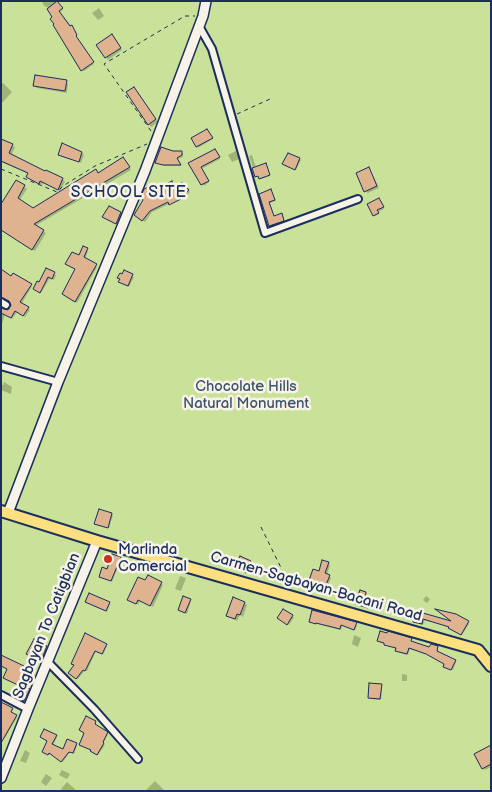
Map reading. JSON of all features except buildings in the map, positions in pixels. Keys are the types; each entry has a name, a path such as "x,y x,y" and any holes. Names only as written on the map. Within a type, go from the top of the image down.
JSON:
{"main road":[{"name":"Carmen-Sagbayan-Bacani Road","path":"5,512 478,650 491,666"}],"street":[{"path":"5,512 157,140 203,16 206,1"},
{"path":"199,26 212,50 266,233 358,199"},
{"path":"1,366 58,382"},
{"name":"Sagbayan To Catigbian","path":"1,778 97,540"},
{"path":"48,662 94,708 138,759"},
{"path":"1,695 28,709"}],"path":[{"path":"1,169 58,192 63,186 95,166 157,140 104,64 185,16 203,16"},
{"path":"232,116 270,99"},
{"path":"262,526 296,598"}],"green space":[{"name":"Chocolate Hills Natural Monument","path":"1,1 491,1 491,791 1,791"}],"place":[{"name":"Marlinda Comercial","path":"108,559"}],"district":[{"name":"SCHOOL SITE","path":"129,193"}]}
